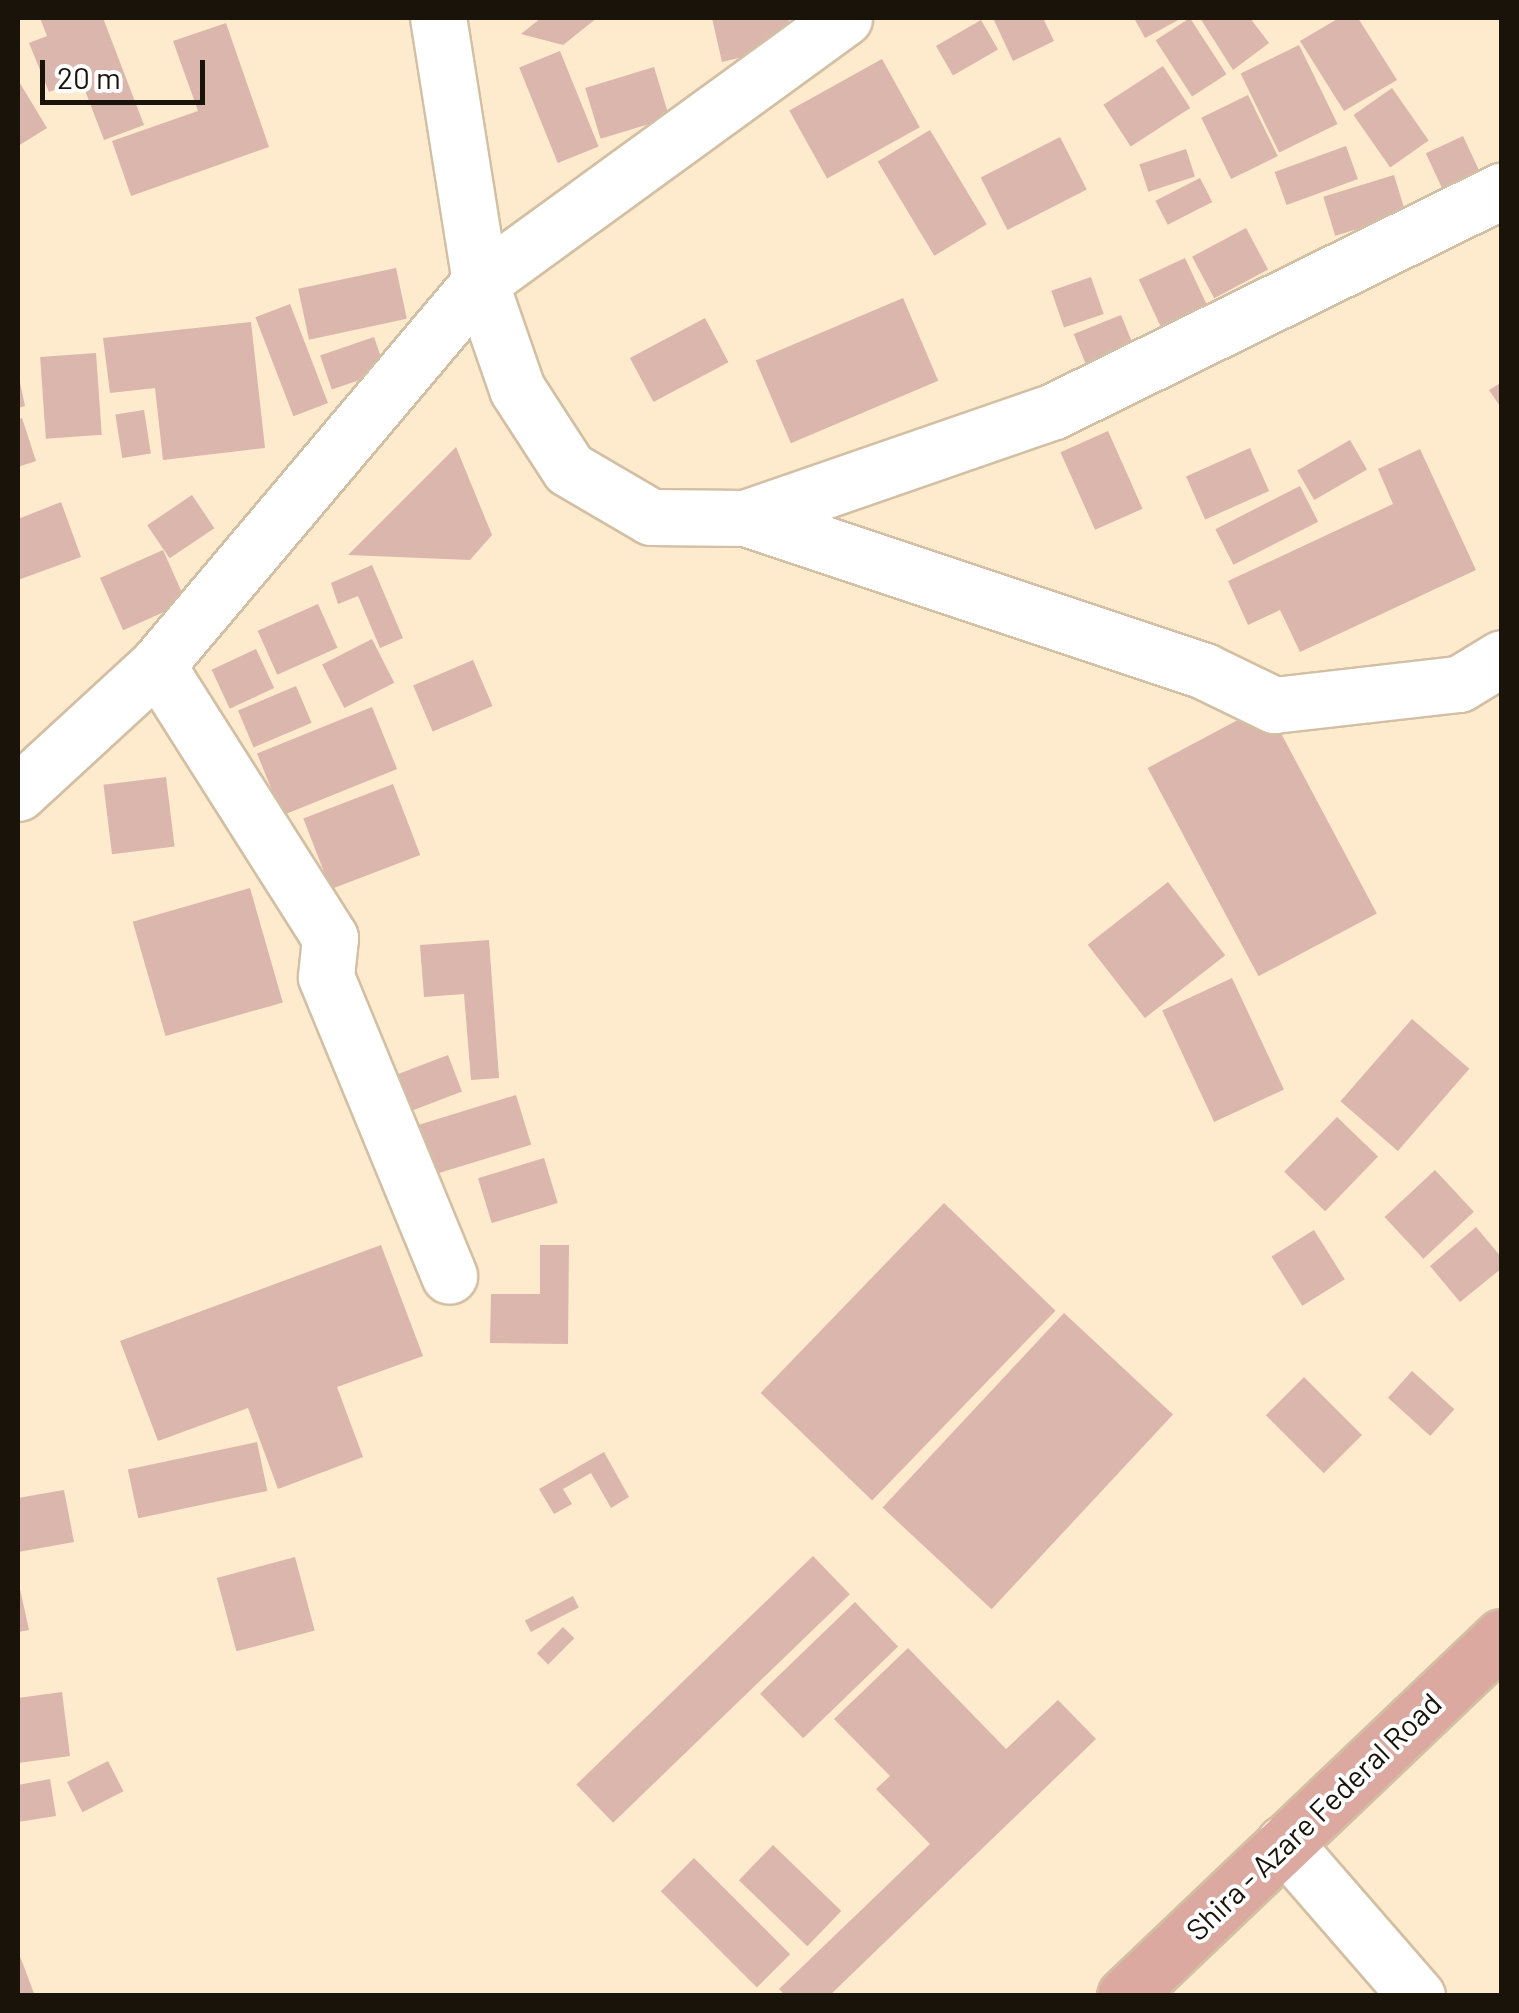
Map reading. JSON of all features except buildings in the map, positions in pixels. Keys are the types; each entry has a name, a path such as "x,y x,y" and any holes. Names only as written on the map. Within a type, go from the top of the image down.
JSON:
{"main road":[{"name":"Shira - Azare Federal Road","path":"1125,1996 1502,1637"}],"street":[{"path":"438,18 480,282 517,389 569,469 651,516 745,518 1204,671 1274,705 1459,684 1502,658"},
{"path":"18,792 157,665 480,282 844,18"},
{"path":"745,518 1054,411 1502,190"},
{"path":"157,665 330,938 326,976 449,1276"},
{"path":"1284,1842 1417,1996"}]}
